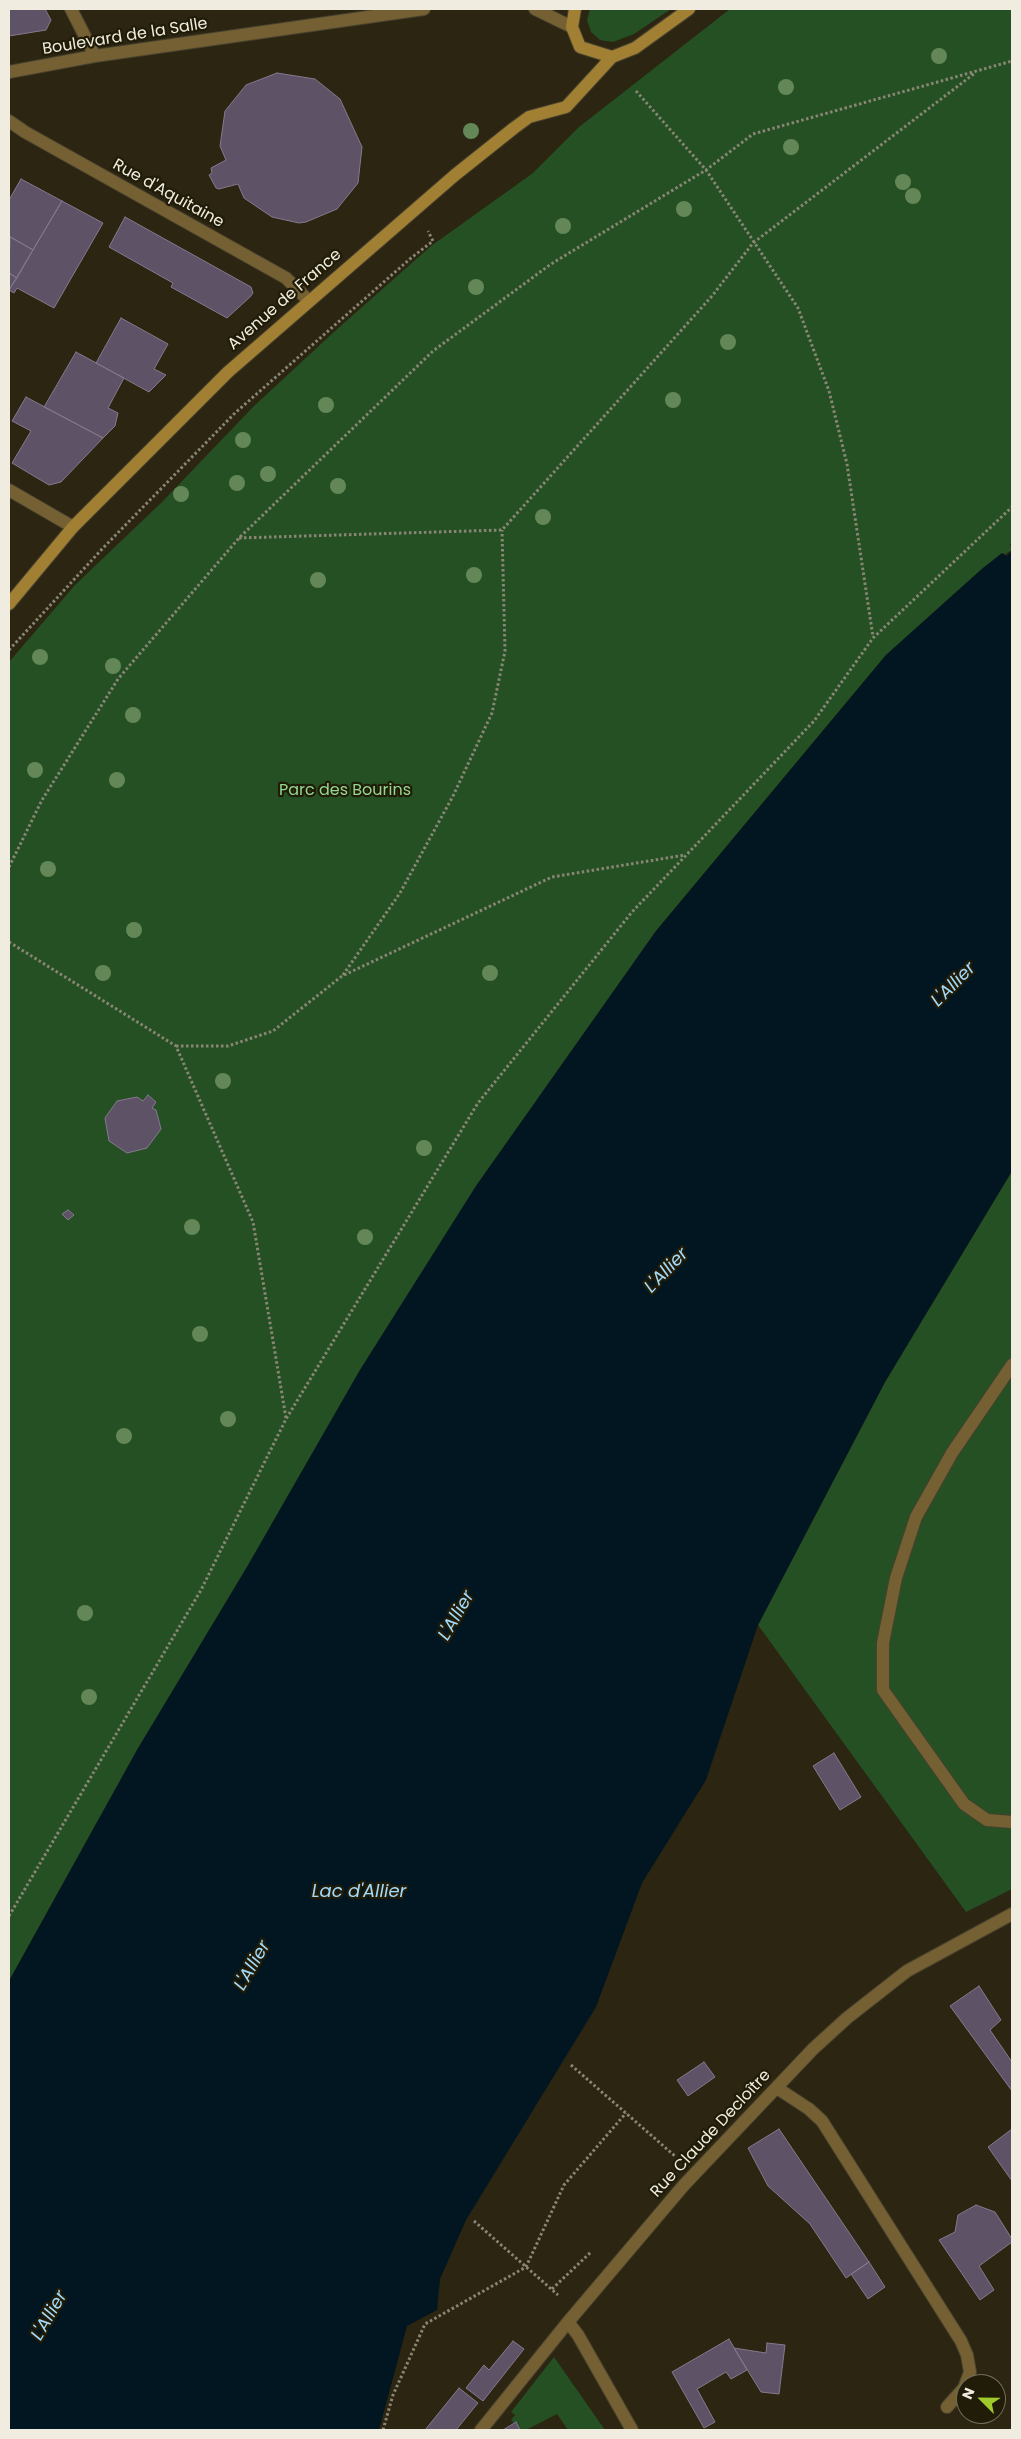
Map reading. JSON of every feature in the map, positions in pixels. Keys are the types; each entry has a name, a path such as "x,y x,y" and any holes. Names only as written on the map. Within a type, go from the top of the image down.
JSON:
{"street":[{"path":"71,9 95,56"},
{"name":"Boulevard de la Salle","path":"9,72 95,56 424,9"},
{"path":"535,9 572,27"},
{"path":"575,9 572,27 580,46 612,57 636,48 689,9"},
{"name":"Avenue de France","path":"9,604 73,527 228,372 308,300 455,175 514,128 529,117 566,107 612,57"},
{"name":"Rue d'Aquitaine","path":"9,121 25,132 286,278 308,300"},
{"path":"9,490 73,527"},
{"path":"1012,1365 952,1453 916,1517 896,1578 883,1643 883,1690 958,1796 964,1804 987,1820 1012,1822"},
{"name":"Rue Claude Decloître","path":"481,2430 568,2322 684,2185 813,2049 847,2018 907,1972 1011,1917"},
{"path":"777,2088 809,2109 822,2121 961,2341 967,2355 970,2372 964,2388 947,2407"},
{"path":"568,2322 578,2335 631,2429"}],"path":[{"path":"9,867 42,800 118,679 239,538 433,352 550,264 706,170 754,134 1012,61"},
{"path":"342,976 400,893 453,796 492,712 505,651 502,530 712,296 753,243 978,71"},
{"path":"636,91 706,170 798,308 829,391 847,464 873,638"},
{"path":"9,650 103,548 235,413 410,258 433,240"},
{"path":"9,1916 202,1590 286,1419 478,1103 632,912 814,721 873,638 1012,506"},
{"path":"239,538 502,530"},
{"path":"9,942 176,1046 228,1046 273,1031 342,976 552,877 686,855"},
{"path":"176,1046 253,1222 286,1419"},
{"path":"571,2065 672,2153"},
{"path":"383,2430 393,2395 425,2324 526,2267 564,2185 626,2113"},
{"path":"474,2221 552,2289"}],"green space":[{"path":"590,9 671,9 634,34 613,42 600,40 591,32 587,20"},
{"name":"Parc des Bourins","path":"730,9 1012,9 1012,542 1010,544 1012,550 983,568 886,655 656,931 476,1186 360,1370 247,1567 137,1750 9,1981 9,662 75,585 162,502 254,406 335,331 431,246 533,173 579,127"},
{"path":"1012,1171 1012,1889 966,1912 758,1625 885,1382"},
{"path":"554,2357 605,2430 568,2430 557,2414 526,2430 520,2430 511,2420 515,2415 511,2412"}],"water":[{"name":"Lac d'Allier","path":"1012,550 1012,1171 885,1382 758,1625 706,1780 642,1883 596,2007 466,2220 440,2279 437,2310 407,2326 379,2430 9,2430 9,1981 137,1750 247,1567 360,1370 476,1186 656,931 886,655 983,568 1002,553 1007,556"}],"building":[{"path":"9,9 45,9 51,20 46,30 9,36"},
{"path":"277,73 315,79 340,99 362,147 358,183 337,209 306,222 299,223 272,217 244,198 238,184 219,189 216,188 209,175 212,173 211,168 226,160 220,146 225,111 246,85"},
{"path":"21,179 62,201 33,250 9,236 9,200"},
{"path":"62,201 103,223 54,308 17,288 14,293 9,290"},
{"path":"125,217 251,287 253,293 227,318 171,287 173,283 109,247"},
{"path":"10,237 33,250 17,278 9,273"},
{"path":"9,273 17,278 9,290"},
{"path":"121,318 168,344 154,369 166,375 149,392 96,363"},
{"path":"76,352 124,378 108,408 118,413 115,426 103,438 44,407"},
{"path":"26,397 103,438 61,482 49,485 12,463 31,431 12,421"},
{"path":"148,1095 156,1102 152,1108 156,1110 161,1129 147,1148 127,1153 109,1141 105,1118 117,1101 137,1097 143,1101"},
{"path":"68,1210 74,1215 68,1220 62,1214"},
{"path":"834,1753 861,1797 840,1810 813,1766"},
{"path":"979,1986 1001,2020 990,2030 1012,2062 1012,2091 950,2006"},
{"path":"704,2062 715,2077 688,2096 677,2080"},
{"path":"779,2129 869,2262 846,2278 810,2224 768,2186 748,2148"},
{"path":"1012,2129 1012,2181 988,2147"},
{"path":"976,2205 995,2212 1012,2239 1012,2242 979,2266 994,2290 980,2300 939,2240 955,2232 958,2215"},
{"path":"869,2262 885,2287 868,2299 851,2274"},
{"path":"729,2339 747,2370 731,2379 726,2372 697,2389 715,2422 704,2428 672,2372"},
{"path":"513,2341 524,2349 483,2401 466,2388 484,2365 489,2370"},
{"path":"767,2343 785,2345 779,2394 761,2392 734,2348 766,2353"},
{"path":"459,2388 478,2403 456,2430 425,2430"},
{"path":"516,2422 520,2430 503,2430"}],"water label":[{"name":"L'Allier","path":"954,985"},
{"name":"L'Allier","path":"667,1271"},
{"name":"L'Allier","path":"457,1616"},
{"name":"L'Allier","path":"253,1966"},
{"name":"L'Allier","path":"50,2316"}]}
